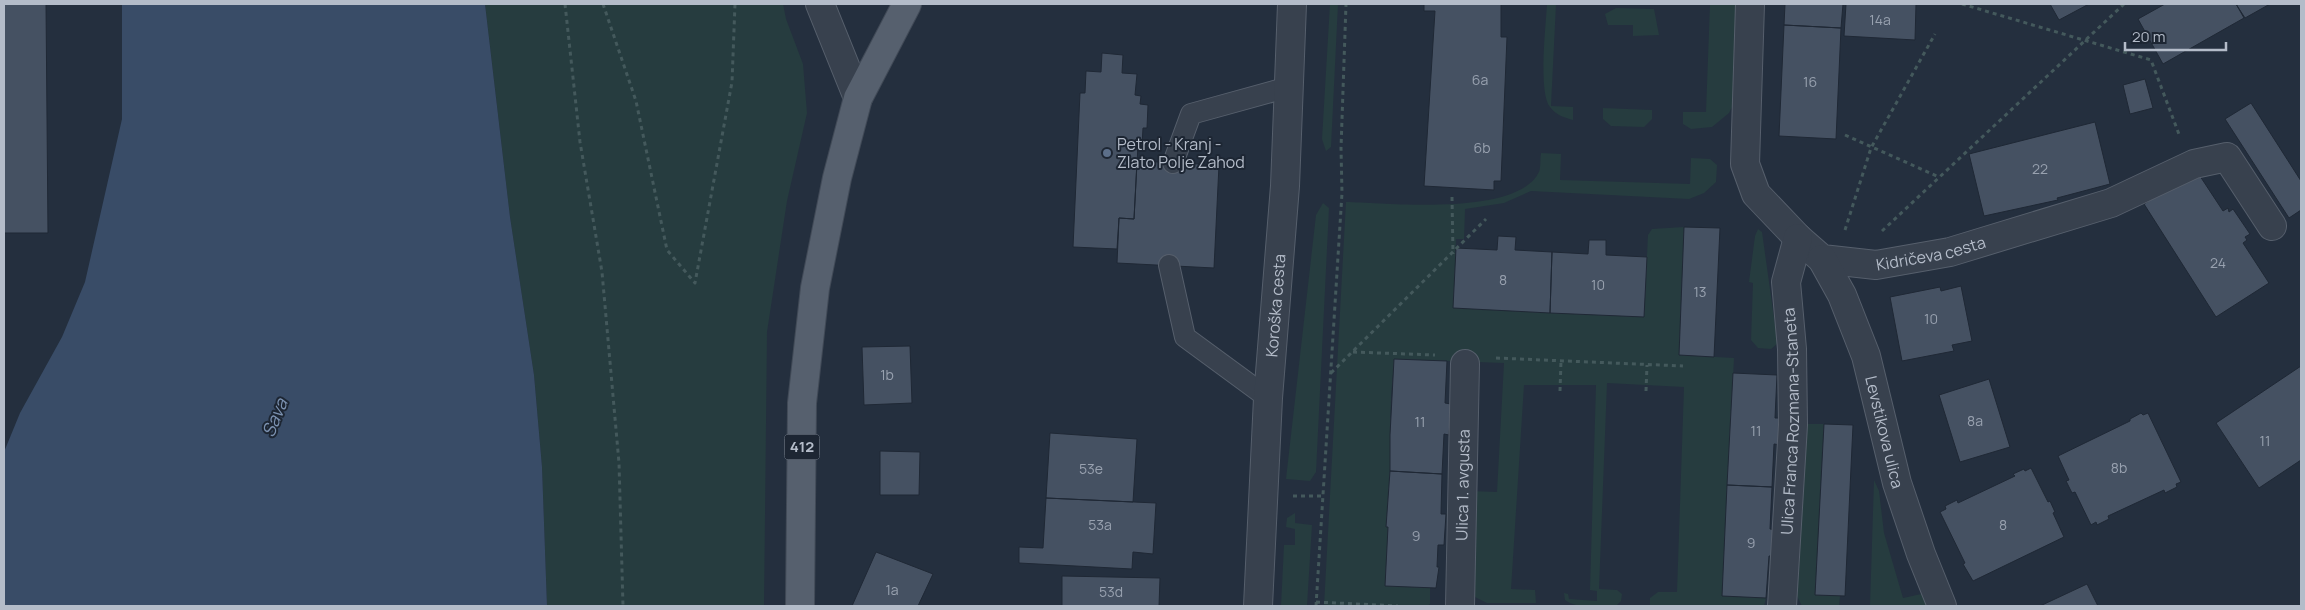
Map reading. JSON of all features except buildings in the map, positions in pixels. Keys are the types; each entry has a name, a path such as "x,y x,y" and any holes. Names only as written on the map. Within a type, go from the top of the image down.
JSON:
{"main road":[{"name":"412","path":"800,606 802,403 814,298 837,178 858,98 908,4"}],"street":[{"path":"820,4 858,98"},
{"name":"Koroška cesta","path":"1258,606 1268,398 1285,186 1292,4"},
{"path":"1750,4 1745,164 1756,194 1798,238 1835,261"},
{"name":"Kidričeva cesta","path":"1835,261 1876,265 1950,252 2111,203 2190,166 2227,157 2272,226"},
{"name":"Ulica Franca Rozmana-Staneta","path":"1782,606 1793,424 1792,349 1786,282 1798,238"},
{"name":"Levstikova ulica","path":"1835,261 1842,295 1866,356 1897,483 1921,554 1942,606"},
{"name":"Ulica 1. avgusta","path":"1460,606 1465,364"}],"lane":[{"path":"1173,163 1191,114 1289,87"},
{"path":"1169,265 1185,337 1268,398"}],"path":[{"path":"564,4 580,142 602,282 619,463 622,606"},
{"path":"603,4 636,101 667,250 695,283 732,82 735,4"},
{"path":"1346,4 1341,148 1342,194 1316,604 1398,606"},
{"path":"1962,4 2150,60 2190,166"},
{"path":"1835,261 1939,177 2124,4"},
{"path":"1835,261 1871,148 1935,34"},
{"path":"1845,135 1939,177"},
{"path":"1452,198 1454,254"},
{"path":"1331,374 1454,254 1486,219"},
{"path":"1353,352 1437,356"},
{"path":"1494,358 1683,366"},
{"path":"1560,391 1561,361"},
{"path":"1646,391 1647,365"}],"green space":[{"path":"485,4 783,4 786,19 803,64 807,113 787,201 767,332 764,606 547,606 542,467 534,375 510,217"},
{"path":"1330,4 1338,4 1331,147 1326,151 1322,139"},
{"path":"1547,4 1556,4 1551,106 1573,107 1573,120 1555,112 1546,99 1544,88 1544,42"},
{"path":"1710,4 1740,4 1737,97 1729,113 1712,127 1691,129 1683,124 1683,112 1706,112"},
{"path":"1616,8 1654,9 1659,35 1633,36 1633,25 1608,25 1605,14"},
{"path":"1603,108 1652,110 1652,119 1644,127 1611,126 1603,119"},
{"path":"1541,153 1561,154 1560,180 1690,184 1691,158 1710,159 1717,165 1716,182 1704,193 1689,199 1531,191 1504,203 1465,209 1464,239 1456,239 1454,308 1644,317 1648,235 1652,229 1684,227 1679,355 1734,358 1722,596 1766,598 1764,606 1650,606 1650,598 1658,592 1677,592 1684,387 1607,383 1599,589 1617,590 1622,594 1621,601 1616,606 1583,606 1565,600 1564,593 1568,594 1569,599 1597,601 1597,591 1590,590 1596,385 1524,385 1511,589 1535,590 1536,603 1487,603 1475,597 1467,585 1470,491 1497,492 1504,363 1395,359 1391,400 1385,585 1430,588 1430,604 1427,606 1324,606 1346,202 1420,205 1450,204 1480,202 1506,196 1526,186 1539,172"},
{"path":"1323,203 1329,208 1316,472 1310,481 1286,479 1316,215"},
{"path":"1758,229 1762,232 1775,325 1780,330 1778,343 1771,349 1758,348 1751,340 1753,283 1749,282 1755,236"},
{"path":"1806,424 1824,424 1815,595 1840,596 1839,606 1802,606 1797,596"},
{"path":"1874,480 1879,491 1884,533 1903,598 1926,593 1926,606 1870,606"},
{"path":"1295,513 1295,523 1312,525 1307,606 1281,606 1284,545 1295,545 1295,529 1286,527 1287,518"}],"water":[{"name":"Sava","path":"122,4 485,4 510,217 534,375 542,467 547,606 4,606 4,452 20,413 62,337 85,282 122,119"}],"place":[{"name":"Petrol - Kranj - Zlato Polje Zahod","path":"1107,153"}]}
